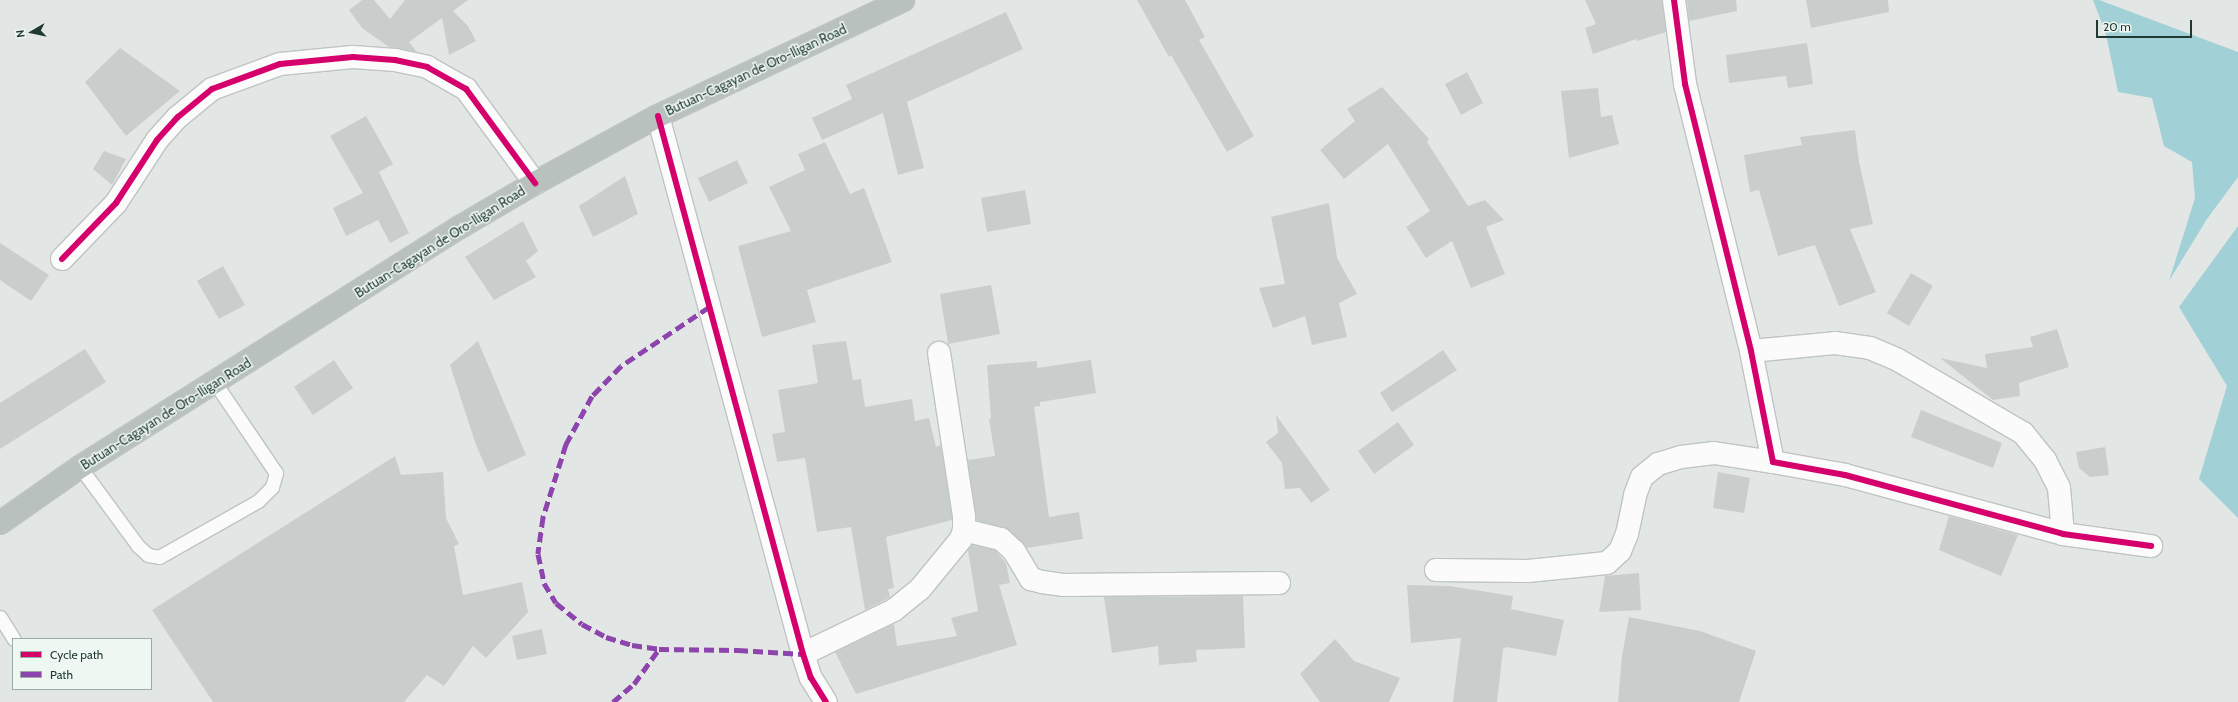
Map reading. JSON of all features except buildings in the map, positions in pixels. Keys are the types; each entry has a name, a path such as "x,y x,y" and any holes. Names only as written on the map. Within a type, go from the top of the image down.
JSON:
{"highway":[{"name":"Butuan-Cagayan de Oro-Iligan Road","path":"0,523 80,467 460,227 535,183 658,116 904,0"}],"street":[{"path":"1674,0 1685,84 1751,352 1772,462"},
{"path":"62,259 116,203 157,140 178,117 212,89 280,64 353,58 395,60 427,67 466,89 535,183"},
{"path":"658,116 803,654 811,678 826,702"},
{"path":"1751,352 1835,343 1870,348 1904,364 2023,433 2046,460 2058,488 2063,534"},
{"path":"803,654 894,610 920,589 942,566 961,539 964,530 939,353"},
{"path":"1436,570 1528,571 1607,563 1620,552 1627,534 1635,495 1642,476 1658,464 1680,456 1714,453 1845,475 2063,534 2151,546"},
{"path":"964,530 1001,538 1014,551 1031,578 1042,582 1063,585 1279,583"}],"lane":[{"path":"80,467 138,546 153,556 159,557 258,501 272,487 276,473 215,383"},
{"path":"0,617 13,638"}],"water":[{"path":"2093,0 2099,0 2238,52 2238,177 2207,219 2169,281 2195,198 2192,162 2164,146 2152,98 2118,92 2106,34"},
{"path":"2238,226 2238,518 2199,479 2227,386 2179,307"}],"marked path":[{"path":"709,307 621,366 592,396 566,444 543,517 538,554 544,583 556,603 582,624 606,637 632,645 659,649 738,650 803,654"},
{"path":"613,702 634,684 659,649"}],"cycle path":[{"path":"1674,0 1685,84 1751,351 1773,462 1845,475 2063,534 2151,546"},
{"path":"62,259 116,203 157,140 178,117 212,89 280,64 353,57 395,60 427,67 466,89 535,183"},
{"path":"658,116 803,654 811,678 826,702"}]}
